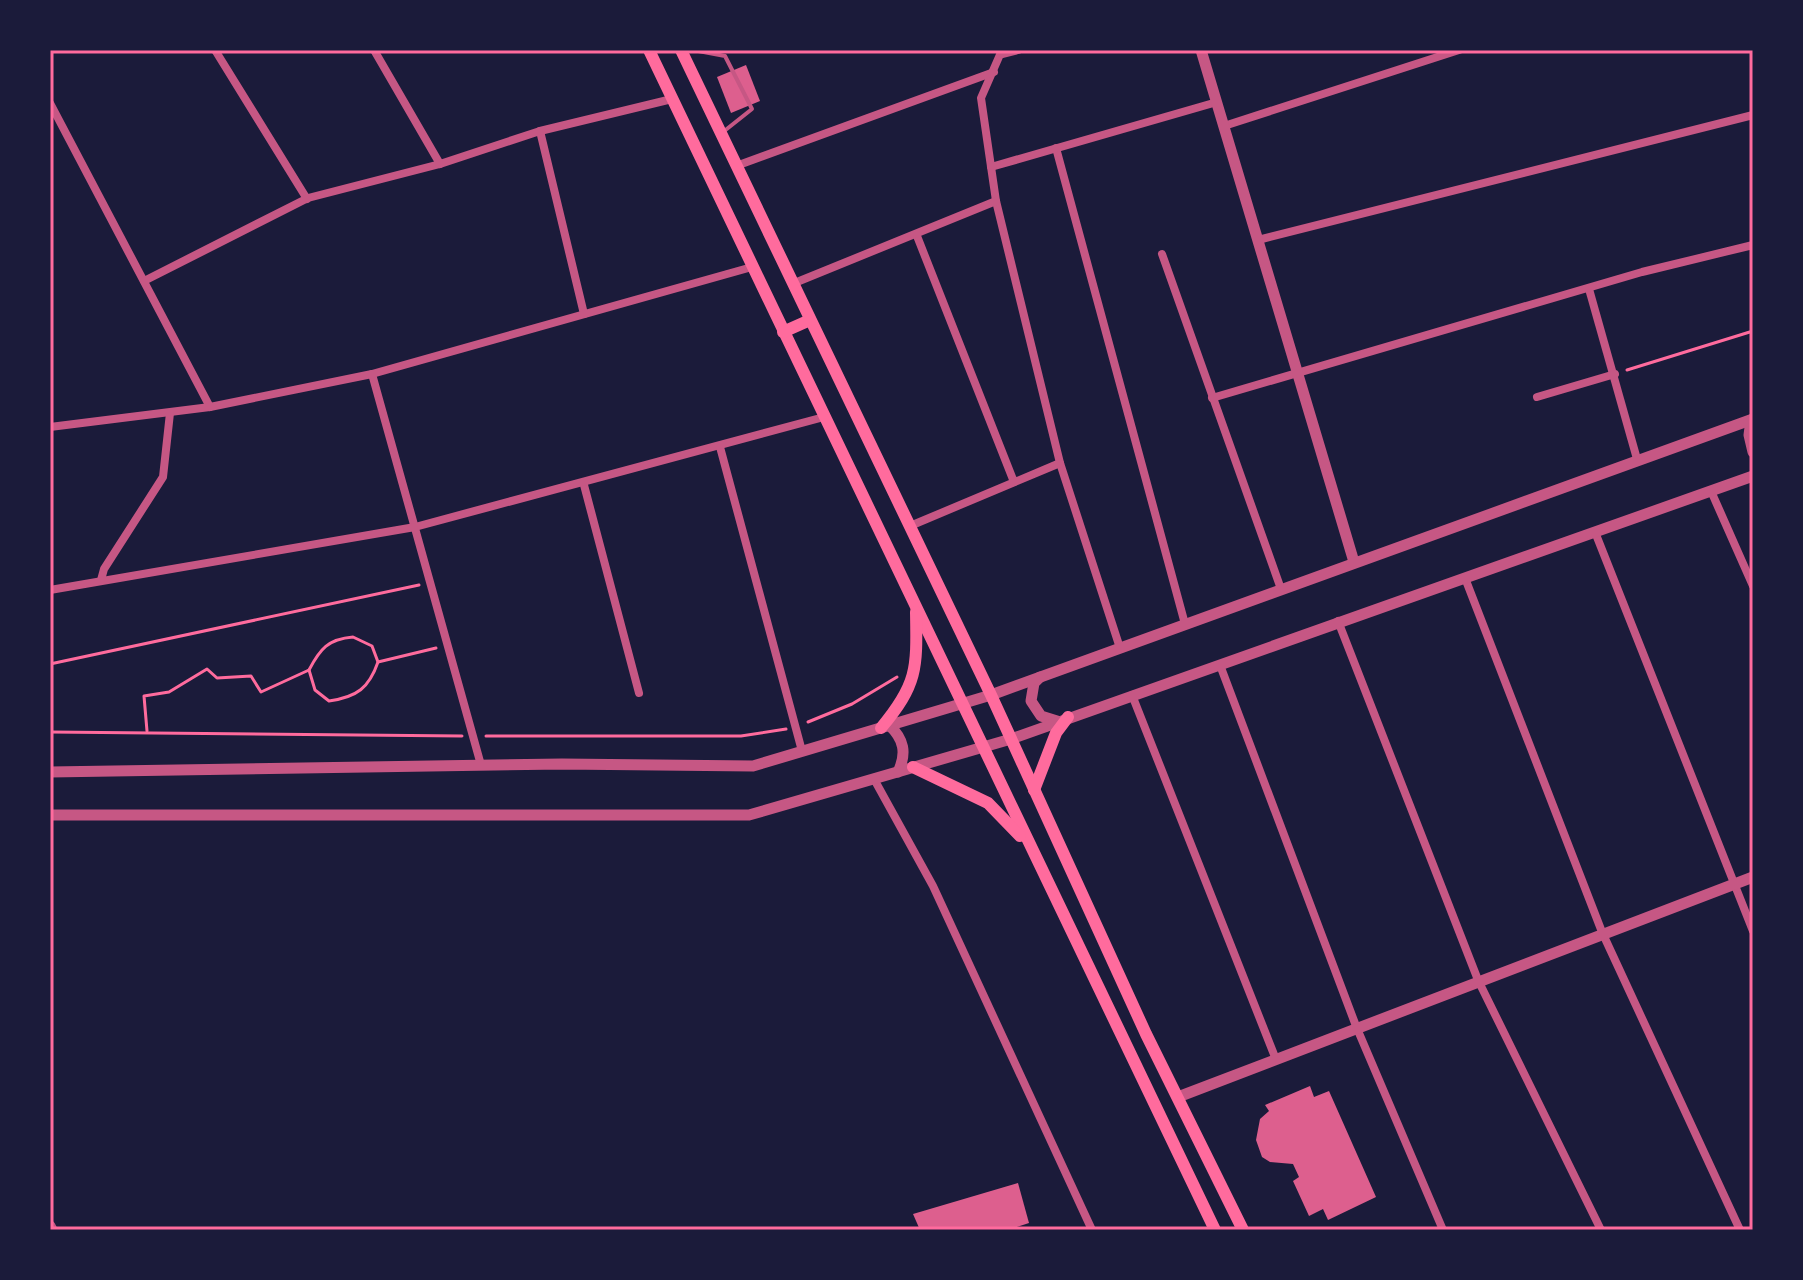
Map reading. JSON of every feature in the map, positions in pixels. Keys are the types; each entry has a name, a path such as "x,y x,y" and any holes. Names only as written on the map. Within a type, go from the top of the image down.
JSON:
{"main road":[{"path":"649,50 1215,1230"},
{"path":"681,50 991,695 1243,1230"},
{"path":"783,332 810,320"},
{"path":"885,727 905,699 917,665 916,605"},
{"path":"1034,790 1064,719"},
{"path":"913,767 988,803 1029,844"}],"street":[{"path":"215,50 307,199"},
{"path":"374,50 440,164"},
{"path":"1018,50 1002,52 981,98 996,201 1060,463 1120,648"},
{"path":"1201,50 1354,562"},
{"path":"1224,126 1459,50"},
{"path":"736,166 994,72"},
{"path":"144,281 307,199 440,164 540,131 672,99"},
{"path":"991,167 1217,102"},
{"path":"50,103 210,407"},
{"path":"1258,240 1753,115"},
{"path":"50,128 61,123"},
{"path":"540,131 584,314"},
{"path":"1056,148 1185,624"},
{"path":"792,284 917,236 996,201"},
{"path":"917,236 1014,482"},
{"path":"1212,398 1753,245"},
{"path":"1162,254 1281,589"},
{"path":"51,425 210,407 372,374 752,267"},
{"path":"1589,289 1637,459"},
{"path":"372,374 481,765"},
{"path":"1537,397 1615,374"},
{"path":"101,580 104,569 163,477 170,413"},
{"path":"50,590 415,527 584,485 824,417"},
{"path":"50,772 481,765 753,766 991,695 1637,459 1752,420"},
{"path":"1752,420 1749,435 1753,452"},
{"path":"720,447 802,751"},
{"path":"910,526 1060,463"},
{"path":"50,815 749,815 1011,739 1753,476"},
{"path":"584,485 639,693"},
{"path":"1711,491 1753,586"},
{"path":"1595,532 1732,885 1753,931"},
{"path":"1465,578 1602,932 1740,1230"},
{"path":"1338,621 1478,980 1601,1230"},
{"path":"1220,665 1356,1026 1443,1230"},
{"path":"1040,676 1034,683 1031,701 1041,716 1064,719"},
{"path":"1132,695 1275,1057"},
{"path":"885,727 902,742 904,752 898,772"},
{"path":"874,779 933,886 1092,1230"},
{"path":"1178,1097 1356,1026 1753,877"}],"lane":[{"path":"693,50 725,56 752,109 721,133"}],"path":[{"path":"1615,374 1753,331"},
{"path":"50,664 430,583"},
{"path":"147,732 144,696 169,692 207,669 217,678 251,676 261,692 309,670 320,649 336,638 353,637 372,646 378,662 370,684 351,698 329,701 315,690 309,670"},
{"path":"378,662 448,646"},
{"path":"50,732 741,736 795,728 852,704 917,665"}],"building":[{"path":"746,65 760,101 731,113 717,77"},
{"path":"1310,1086 1314,1097 1329,1091 1376,1197 1328,1220 1323,1209 1309,1216 1293,1181 1299,1177 1293,1164 1270,1162 1262,1157 1256,1140 1260,1119 1269,1111 1265,1105"},
{"path":"1018,1183 1029,1223 1008,1230 920,1230 913,1214"}]}
